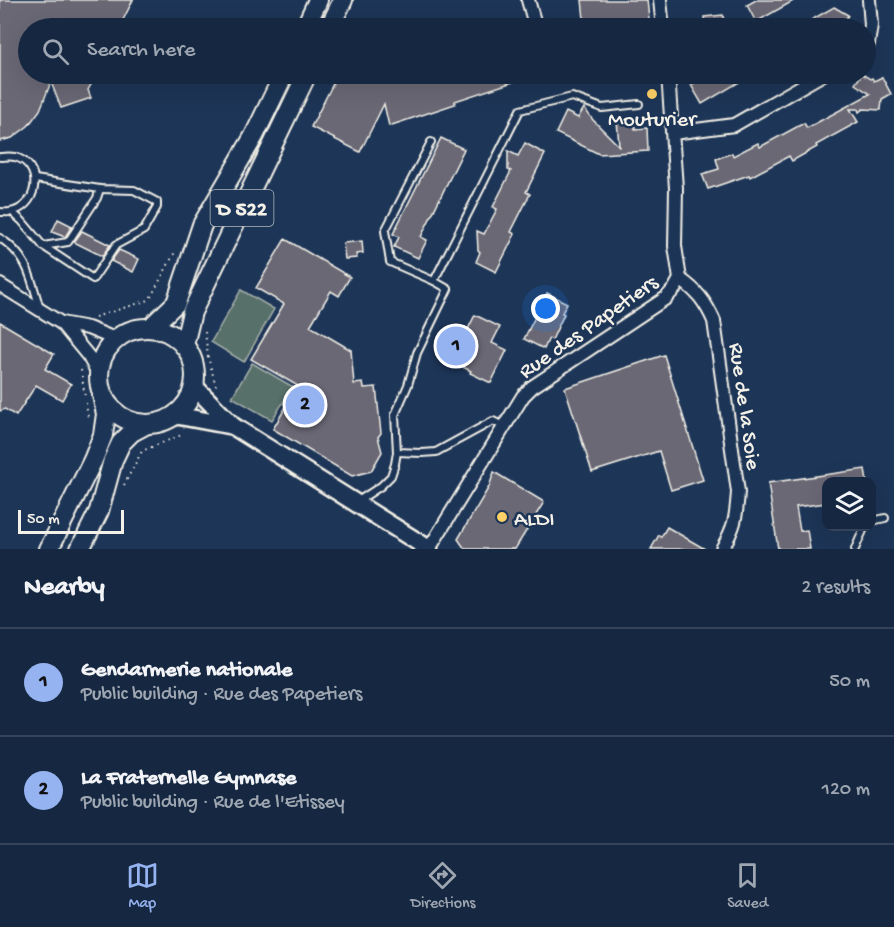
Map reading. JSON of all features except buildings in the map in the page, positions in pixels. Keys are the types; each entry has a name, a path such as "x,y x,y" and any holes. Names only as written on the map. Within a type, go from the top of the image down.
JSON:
{"main road":[{"path":"310,18 318,0"},
{"path":"334,18 343,0"},
{"name":"D 522","path":"150,328 176,303 202,225 254,136 279,84"},
{"name":"D 522","path":"184,345 192,312 302,84"},
{"path":"49,549 103,435 106,414 99,371 104,354 116,339 129,331 150,328 168,332 184,345 195,367 194,386 190,398 180,412 164,421 147,424 132,432 121,443 113,460 99,511 80,549"},
{"path":"101,383 111,408 128,420 147,424"}],"street":[{"path":"528,0 533,18"},
{"path":"660,0 662,18"},
{"path":"869,0 870,18"},
{"name":"Rue des Papetiers","path":"429,549 523,396 532,387 666,298 680,279 675,246 676,188 669,84"},
{"path":"673,133 734,125 806,84"},
{"name":"Rue de la Soie","path":"680,279 694,289 707,304 714,321 738,492 736,518 722,549"},
{"path":"0,285 61,323 89,357 101,383"},
{"path":"61,323 88,328 116,339"},
{"path":"194,386 210,414"},
{"path":"174,415 210,414 233,426 429,549"}],"lane":[{"path":"434,282 520,110 572,97 602,108 639,104"},
{"path":"355,503 386,482 391,476 397,452 395,415 408,385 417,353 448,289 390,262 385,231 431,142"},
{"path":"0,157 16,158 28,166 35,179 34,194 26,206 12,212 0,212"},
{"path":"12,212 22,220 43,246 93,279 116,245 144,230 157,207 157,202 134,190 100,189 35,179"},
{"path":"43,246 68,242 98,198 100,189"},
{"path":"0,238 11,245 26,264 40,310"},
{"path":"397,452 436,452 493,421 505,427"},
{"path":"876,520 885,518"},
{"path":"855,549 864,531"}],"path":[{"path":"88,328 89,322 96,315 149,300 179,244"},
{"path":"122,489 142,451 202,427 219,399 208,357 204,327"},
{"path":"81,370 88,420"}],"green space":[{"path":"241,290 274,309 244,362 211,342"},
{"path":"252,363 293,387 272,420 232,397"}],"place":[{"name":"Mouturier","path":"652,94"},
{"name":"Gendarmerie nationale","path":"456,346"},
{"name":"La Fraternelle Gymnase","path":"305,405"},
{"name":"ALDI","path":"502,517"}]}
